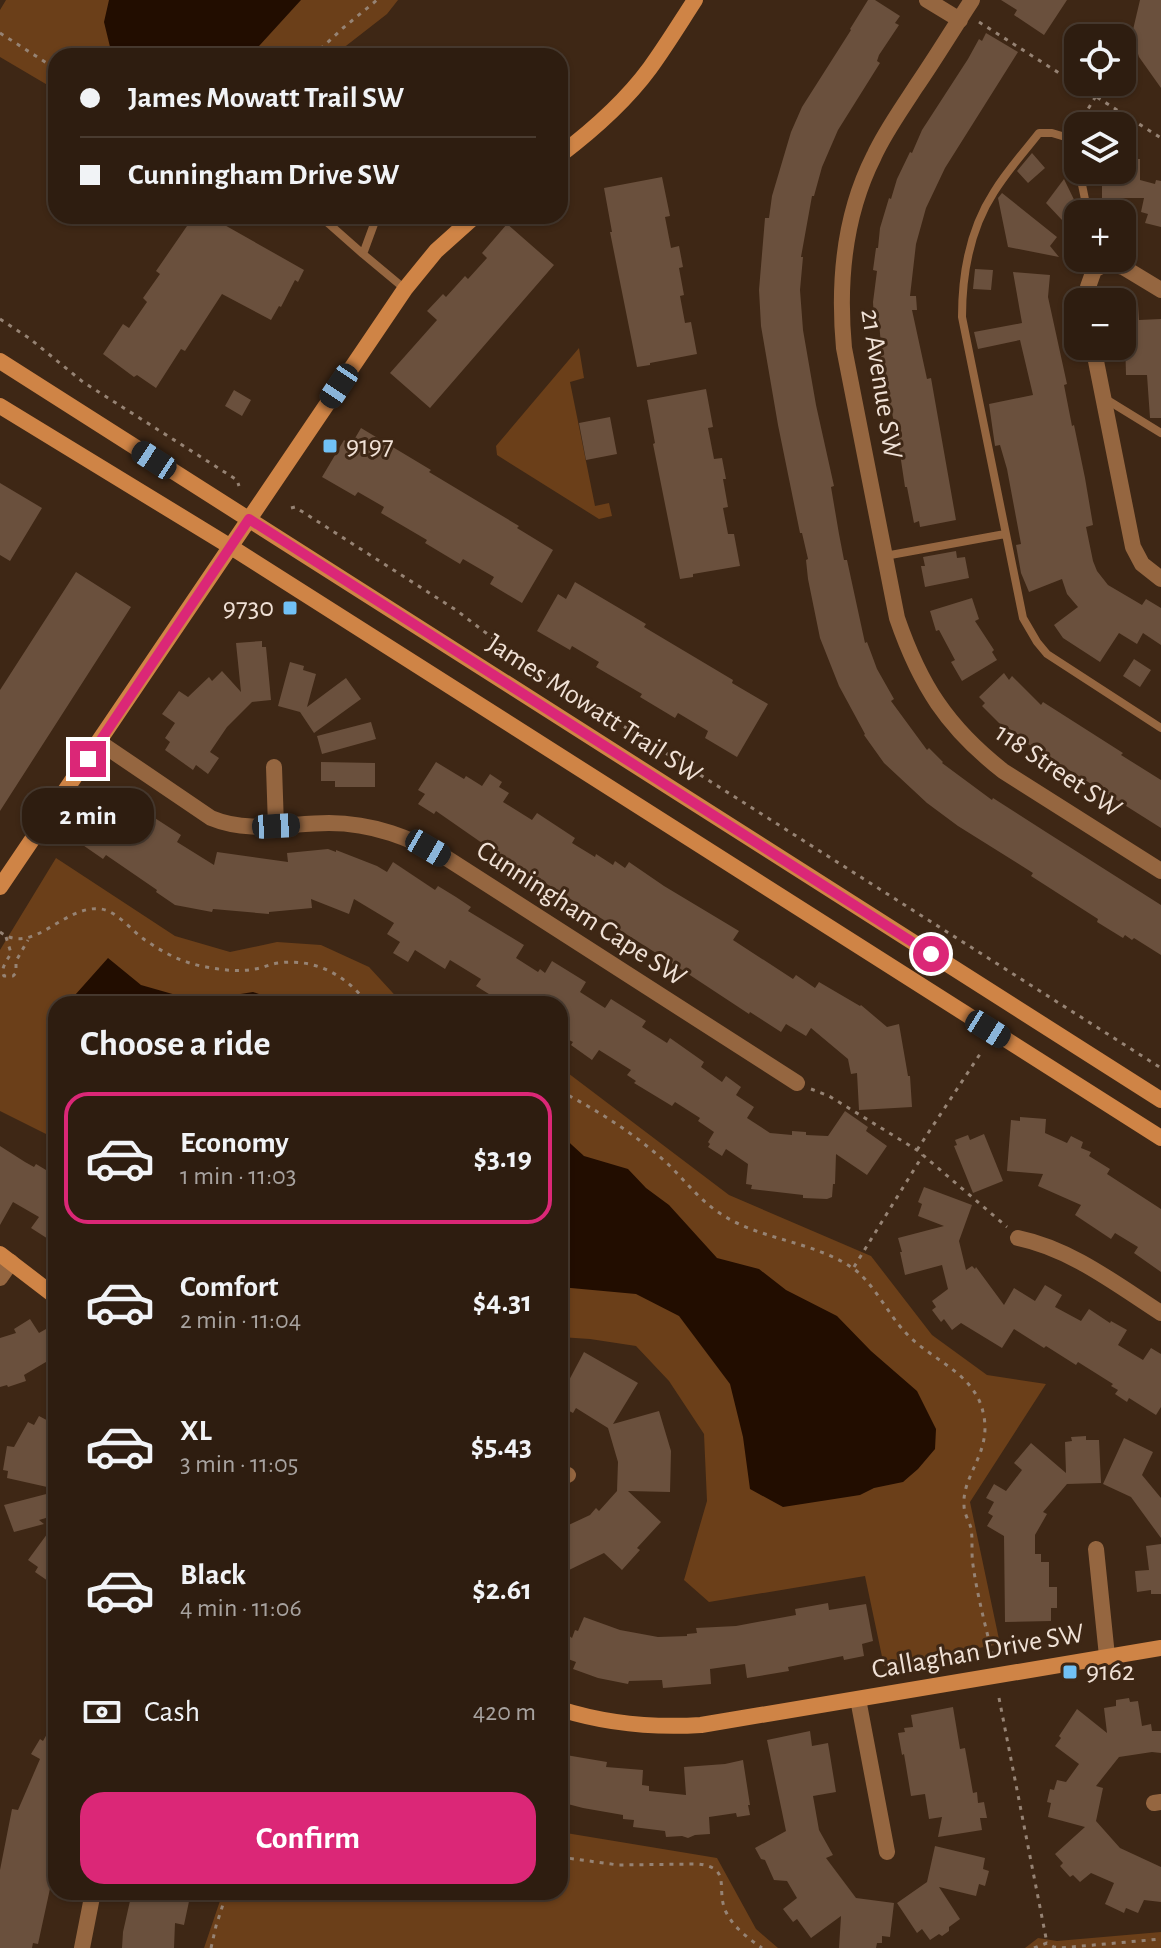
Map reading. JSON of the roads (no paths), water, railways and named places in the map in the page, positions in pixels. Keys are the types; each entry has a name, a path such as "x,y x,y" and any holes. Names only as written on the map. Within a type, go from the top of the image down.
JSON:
{"main road":[{"path":"568,149 619,105 649,69 687,3"},
{"path":"0,887 405,289 436,251 466,224"},
{"name":"James Mowatt Trail SW","path":"0,361 1161,1100"},
{"name":"James Mowatt Trail SW","path":"0,406 231,547 1161,1138"},
{"path":"5,1258 48,1291"},
{"name":"Callaghan Drive SW","path":"568,1712 616,1723 673,1727 732,1720 1161,1648"}],"street":[{"path":"927,0 965,11"},
{"name":"21 Avenue SW","path":"912,661 897,618 844,348 841,318 844,258 849,224 872,158 965,11"},
{"path":"1131,272 1161,290"},
{"path":"1096,360 1130,536 1137,556 1148,570 1161,579"},
{"name":"118 Street SW","path":"912,661 949,719 979,752 1003,771 1161,871"},
{"name":"Cunningham Cape SW","path":"99,742 211,818 237,826 359,825 392,832 428,848 797,1083"},
{"path":"274,767 276,826"},
{"path":"1018,1238 1048,1246 1074,1258 1161,1313"},
{"path":"0,1278 5,1258"},
{"name":"Callaghan Drive SW","path":"1096,1549 1107,1656"},
{"name":"Callaghan Drive SW","path":"858,1699 887,1852"},
{"path":"82,1948 91,1900"}],"lane":[{"path":"1064,137 1039,133 993,193 975,232 965,266 962,289 964,329 1023,618 1047,654 1161,728"},
{"path":"329,224 405,289"},
{"path":"363,254 371,224"},
{"path":"1103,397 1161,433"},
{"path":"885,556 1005,534"}],"place":[{"name":"9197","path":"330,446"},
{"name":"9730","path":"290,608"},
{"name":"9162","path":"1070,1672"}]}
